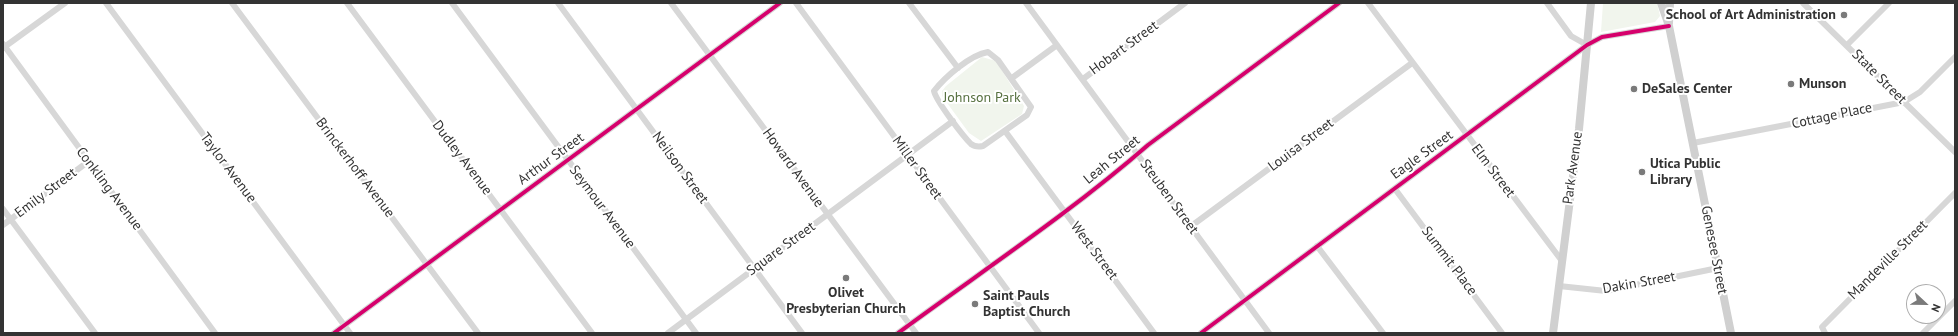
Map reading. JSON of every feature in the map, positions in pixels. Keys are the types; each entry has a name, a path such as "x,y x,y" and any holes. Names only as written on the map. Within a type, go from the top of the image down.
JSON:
{"main road":[{"name":"Park Avenue","path":"1553,333 1579,129 1591,3"},
{"name":"Genesee Street","path":"1661,3 1669,26 1731,333"},
{"name":"Genesee Street","path":"1669,26 1670,3"}],"street":[{"path":"4,46 65,3"},
{"name":"Taylor Avenue","path":"106,3 350,333"},
{"name":"Brinckerhoff Avenue","path":"232,3 478,333"},
{"name":"Dudley Avenue","path":"347,3 592,333"},
{"name":"Seymour Avenue","path":"452,3 696,333"},
{"name":"Neilson Street","path":"558,3 802,333"},
{"name":"Howard Avenue","path":"671,3 916,333"},
{"name":"Arthur Street","path":"334,333 780,3"},
{"name":"Miller Street","path":"796,3 1039,333"},
{"path":"909,3 958,68"},
{"name":"Steuben Street","path":"1027,3 1269,333"},
{"name":"Hobart Street","path":"1082,79 1185,3"},
{"name":"Leah Street","path":"898,333 990,266 1339,3"},
{"name":"Elm Street","path":"1368,3 1466,136 1562,261"},
{"path":"1547,3 1571,36 1587,45"},
{"name":"State Street","path":"1803,3 1955,152"},
{"path":"1847,45 1889,3"},
{"name":"Eagle Street","path":"1201,333 1587,45 1602,37 1669,26"},
{"path":"1012,78 1057,45"},
{"name":"Conkling Avenue","path":"4,46 215,333"},
{"path":"988,52 998,60 1012,78 1031,107 1027,115 983,146 977,147 971,144 935,97 934,91 958,68 980,53 988,52"},
{"name":"Cottage Place","path":"1693,143 1773,129 1904,102 1920,92 1955,57"},
{"name":"Louisa Street","path":"1190,227 1412,63"},
{"name":"Square Street","path":"668,333 953,121"},
{"name":"West Street","path":"1005,131 1154,333"},
{"name":"Emily Street","path":"3,225 89,161"},
{"name":"Summit Place","path":"1395,189 1502,333"},
{"name":"Mandeville Street","path":"1823,330 1955,193"},
{"path":"3,209 95,333"},
{"path":"1317,246 1382,333"},
{"name":"Dakin Street","path":"1559,286 1606,291 1718,268"},
{"path":"1923,333 1955,301"}],"green space":[{"path":"1603,3 1657,3 1660,16 1655,22 1601,32"},
{"name":"Johnson Park","path":"982,57 996,61 1024,106 1022,114 981,141 969,133 942,96 942,91 946,86"}],"cycle path":[{"path":"334,333 780,3"},
{"path":"898,333 1057,218 1148,145 1339,3"},
{"path":"1201,333 1587,45 1602,37 1669,26"}],"place":[{"name":"School of Art Administration","path":"1844,15"},
{"name":"Munson","path":"1791,84"},
{"name":"DeSales Center","path":"1634,89"},
{"name":"Utica Public Library","path":"1642,172"},
{"name":"Olivet Presbyterian Church","path":"846,278"},
{"name":"Saint Pauls Baptist Church","path":"975,304"}]}
